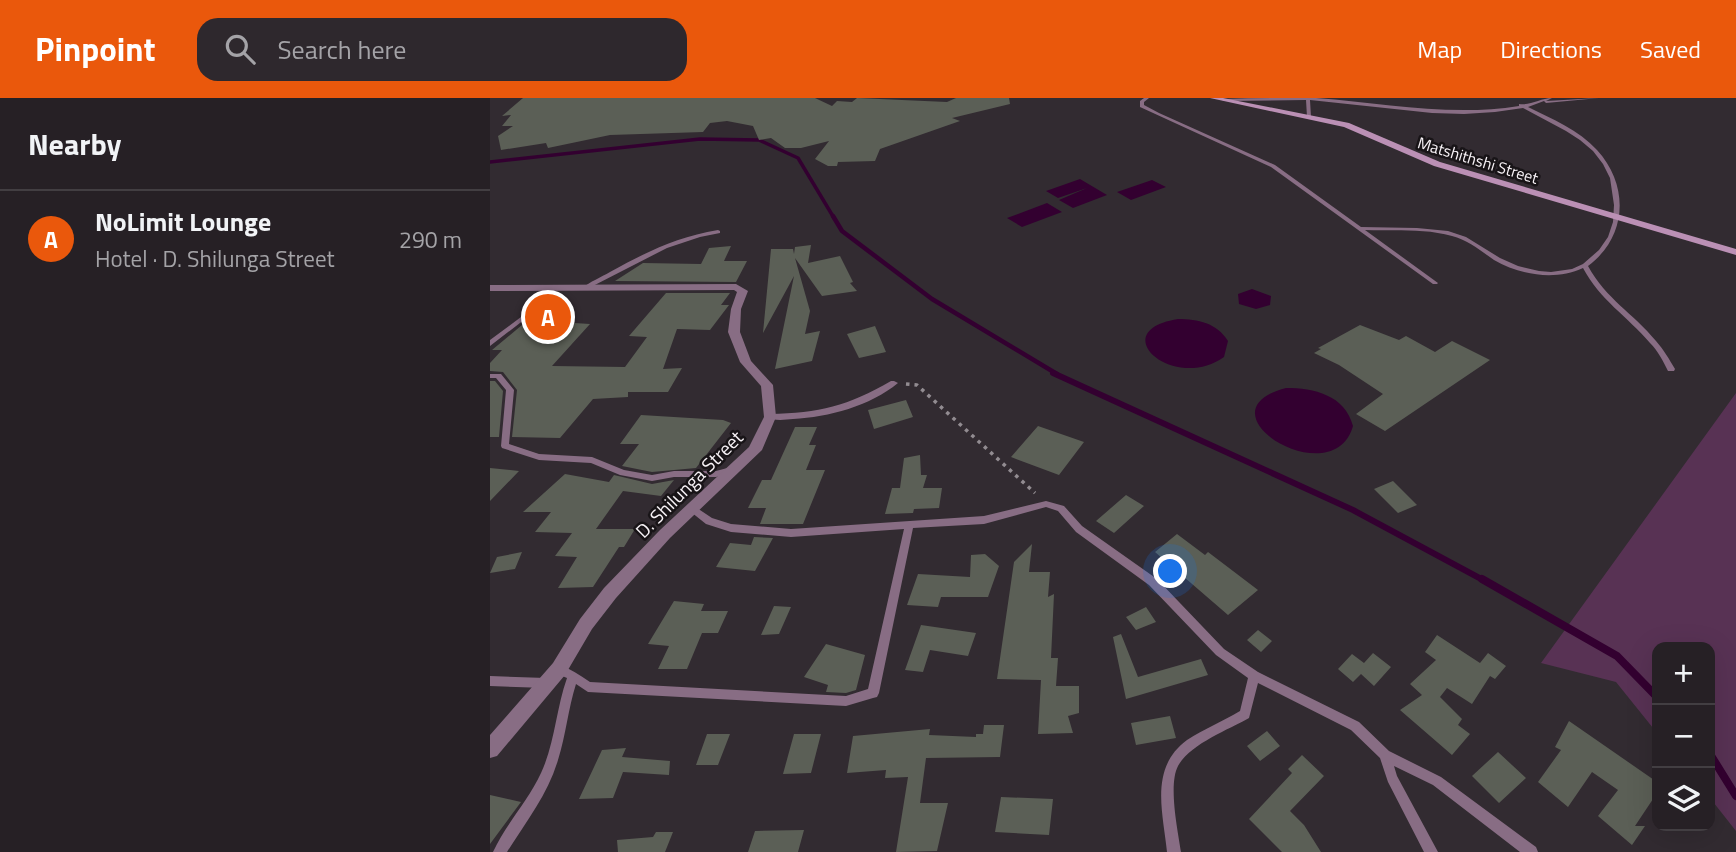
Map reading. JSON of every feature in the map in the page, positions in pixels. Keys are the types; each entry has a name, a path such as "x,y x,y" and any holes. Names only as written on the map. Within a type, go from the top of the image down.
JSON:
{"main road":[{"name":"Matshithshi Street","path":"1218,99 1309,117 1362,131 1437,164 1736,252"}],"street":[{"path":"490,288 736,287 743,291 736,309 734,332 746,362 767,385 770,417"},
{"name":"D. Shilunga Street","path":"490,749 559,669 586,624 610,593 665,534 694,510 755,450 770,417"}],"lane":[{"path":"1147,98 1142,101 1142,106 1273,166 1363,228 1436,283"},
{"path":"1258,99 1266,98"},
{"path":"1538,103 1550,98"},
{"path":"1218,99 1308,99 1434,111 1487,110 1597,98"},
{"path":"1308,99 1309,117"},
{"path":"1363,228 1447,232 1469,240 1503,262 1531,271 1565,273 1585,266 1614,234 1618,217 1615,178 1600,154 1573,132 1521,105"},
{"path":"585,288 651,250 687,237 718,232"},
{"path":"1585,266 1597,286 1653,338 1664,352 1671,369"},
{"path":"490,344 527,315 554,288"},
{"path":"490,376 498,376 510,390 505,446 539,457 592,460 623,473 652,478 674,474 716,474 732,470"},
{"path":"770,417 819,415 841,411 894,383"},
{"path":"694,510 709,521 755,532 791,533 984,520 1046,504 1061,508 1079,529 1153,582 1220,652 1254,676 1356,726 1385,755 1437,781 1531,852"},
{"path":"559,669 588,687 846,701 873,693 909,526"},
{"path":"500,852 549,771 559,738 565,696 573,676"},
{"path":"1174,852 1167,787 1174,761 1191,745 1245,714 1254,676"},
{"path":"490,681 546,683"},
{"path":"1385,755 1392,778 1431,852"}],"path":[{"path":"894,383 917,385 1046,504"}],"shaded area":[{"path":"1080,179 1107,195 1073,208 1059,200 1087,188 1058,198 1046,191"},
{"path":"1152,180 1166,187 1131,200 1117,192"},
{"path":"1047,203 1062,212 1022,227 1007,218"},
{"path":"1252,289 1271,296 1270,305 1256,309 1239,304 1238,294"},
{"path":"1178,319 1200,321 1218,330 1228,341 1224,357 1205,366 1185,368 1168,364 1154,356 1146,346 1147,335 1156,326"},
{"path":"1286,388 1327,395 1343,407 1353,426 1341,445 1322,453 1299,451 1278,442 1262,429 1255,414 1262,399"},
{"path":"1736,393 1736,831 1715,804 1715,642 1652,642 1652,727 1616,682 1541,663"}],"building":[{"path":"523,98 815,98 832,106 837,101 852,102 857,98 947,102 956,98 1009,98 1010,104 952,118 960,121 880,149 875,161 838,162 837,166 828,166 815,159 829,141 801,148 785,148 771,138 759,140 753,126 727,121 710,123 703,132 610,135 548,148 546,143 501,150 498,136 513,126 502,126 511,115 502,116"},
{"path":"811,245 808,263 840,256 853,282 850,283 857,291 822,296 795,258 810,311 805,334 820,331 812,361 775,369 794,276 763,333 771,249 793,249 794,254 795,247"},
{"path":"731,246 724,261 747,261 736,282 615,281 643,263 701,264 709,248"},
{"path":"666,293 730,293 721,305 729,305 710,330 677,329 663,369 682,368 668,392 628,392 628,397 593,399 560,438 512,437 517,390 503,372 490,371 490,363 502,350 492,350 528,320 590,324 552,366 625,367 647,337 629,336"},
{"path":"1360,325 1399,340 1406,336 1435,352 1452,341 1490,360 1385,431 1356,414 1383,394 1339,365 1314,353 1321,349 1318,348"},
{"path":"875,326 886,352 859,358 847,334"},
{"path":"490,381 495,381 503,391 499,437 490,437"},
{"path":"906,400 913,417 874,429 868,410"},
{"path":"641,415 723,420 731,423 696,468 652,472 622,466 639,444 620,444"},
{"path":"1038,426 1084,442 1059,475 1011,457"},
{"path":"795,427 817,427 809,445 816,445 806,470 825,470 803,524 760,524 766,508 748,508 762,480 771,480"},
{"path":"920,455 921,475 927,475 923,488 942,488 939,508 885,514 892,488 900,488 904,458"},
{"path":"490,468 519,471 490,501"},
{"path":"565,474 609,482 614,475 652,484 674,480 661,496 623,491 596,529 635,529 624,547 619,547 593,587 558,588 577,557 555,556 572,533 535,532 551,512 523,512"},
{"path":"1393,481 1417,505 1398,513 1374,489"},
{"path":"1126,495 1144,506 1114,533 1096,521"},
{"path":"1177,534 1205,555 1208,552 1258,590 1228,615 1155,552"},
{"path":"754,537 773,538 755,571 716,567 730,543 751,545"},
{"path":"1032,544 1029,572 1050,572 1048,597 1054,594 1051,658 1058,658 1056,686 1079,686 1079,713 1068,716 1073,733 1038,734 1041,680 997,679 1014,562"},
{"path":"522,552 515,569 490,573 497,557"},
{"path":"985,554 999,566 988,597 941,597 938,607 907,605 918,574 970,577 971,555"},
{"path":"674,601 704,604 701,611 728,611 718,633 702,633 687,669 658,669 669,646 648,644"},
{"path":"774,606 791,607 779,634 761,635"},
{"path":"1146,607 1156,622 1136,630 1126,617"},
{"path":"921,625 976,633 968,656 930,650 923,672 905,670"},
{"path":"1258,630 1272,641 1261,652 1247,640"},
{"path":"1121,634 1138,677 1201,659 1208,675 1126,699 1113,637"},
{"path":"1437,635 1480,663 1488,653 1506,666 1495,679 1490,676 1472,704 1447,688 1440,697 1462,719 1458,725 1470,734 1452,755 1400,710 1422,695 1410,684 1436,660 1425,652"},
{"path":"826,644 865,655 856,690 846,693 826,692 828,685 804,677"},
{"path":"1373,653 1391,667 1374,686 1361,674 1353,682 1338,669 1352,654 1364,663"},
{"path":"1170,716 1176,738 1136,745 1131,723"},
{"path":"1569,721 1652,779 1652,800 1635,826 1645,826 1632,845 1598,816 1618,790 1592,772 1568,807 1538,782 1561,750 1555,747"},
{"path":"984,725 1004,725 1000,757 926,758 920,803 948,803 937,851 896,852 908,777 885,778 886,770 847,773 853,736 930,729 929,735 976,737 976,734 983,734"},
{"path":"1267,731 1280,746 1260,761 1247,746"},
{"path":"707,734 730,734 718,765 696,765"},
{"path":"794,734 821,734 811,773 783,774"},
{"path":"626,748 622,757 670,761 669,775 623,772 613,798 579,799 602,750"},
{"path":"1498,752 1526,778 1499,803 1472,776"},
{"path":"1302,755 1324,776 1290,811 1304,825 1321,852 1282,852 1249,819 1292,773 1288,769"},
{"path":"490,795 521,802 490,844"},
{"path":"1001,797 1053,799 1049,835 995,832"},
{"path":"804,830 798,852 748,852 755,831"},
{"path":"656,832 673,832 665,852 618,852 617,840 653,837"}],"waterway":[{"path":"490,162 700,139 759,140 798,158 834,218"},
{"path":"833,216 842,231 932,299 1057,374"},
{"path":"1053,373 1353,510 1485,581"},
{"path":"1482,579 1617,656 1652,692"},
{"path":"1715,762 1736,796"}],"place":[{"name":"NoLimit Lounge","path":"548,317"}]}
